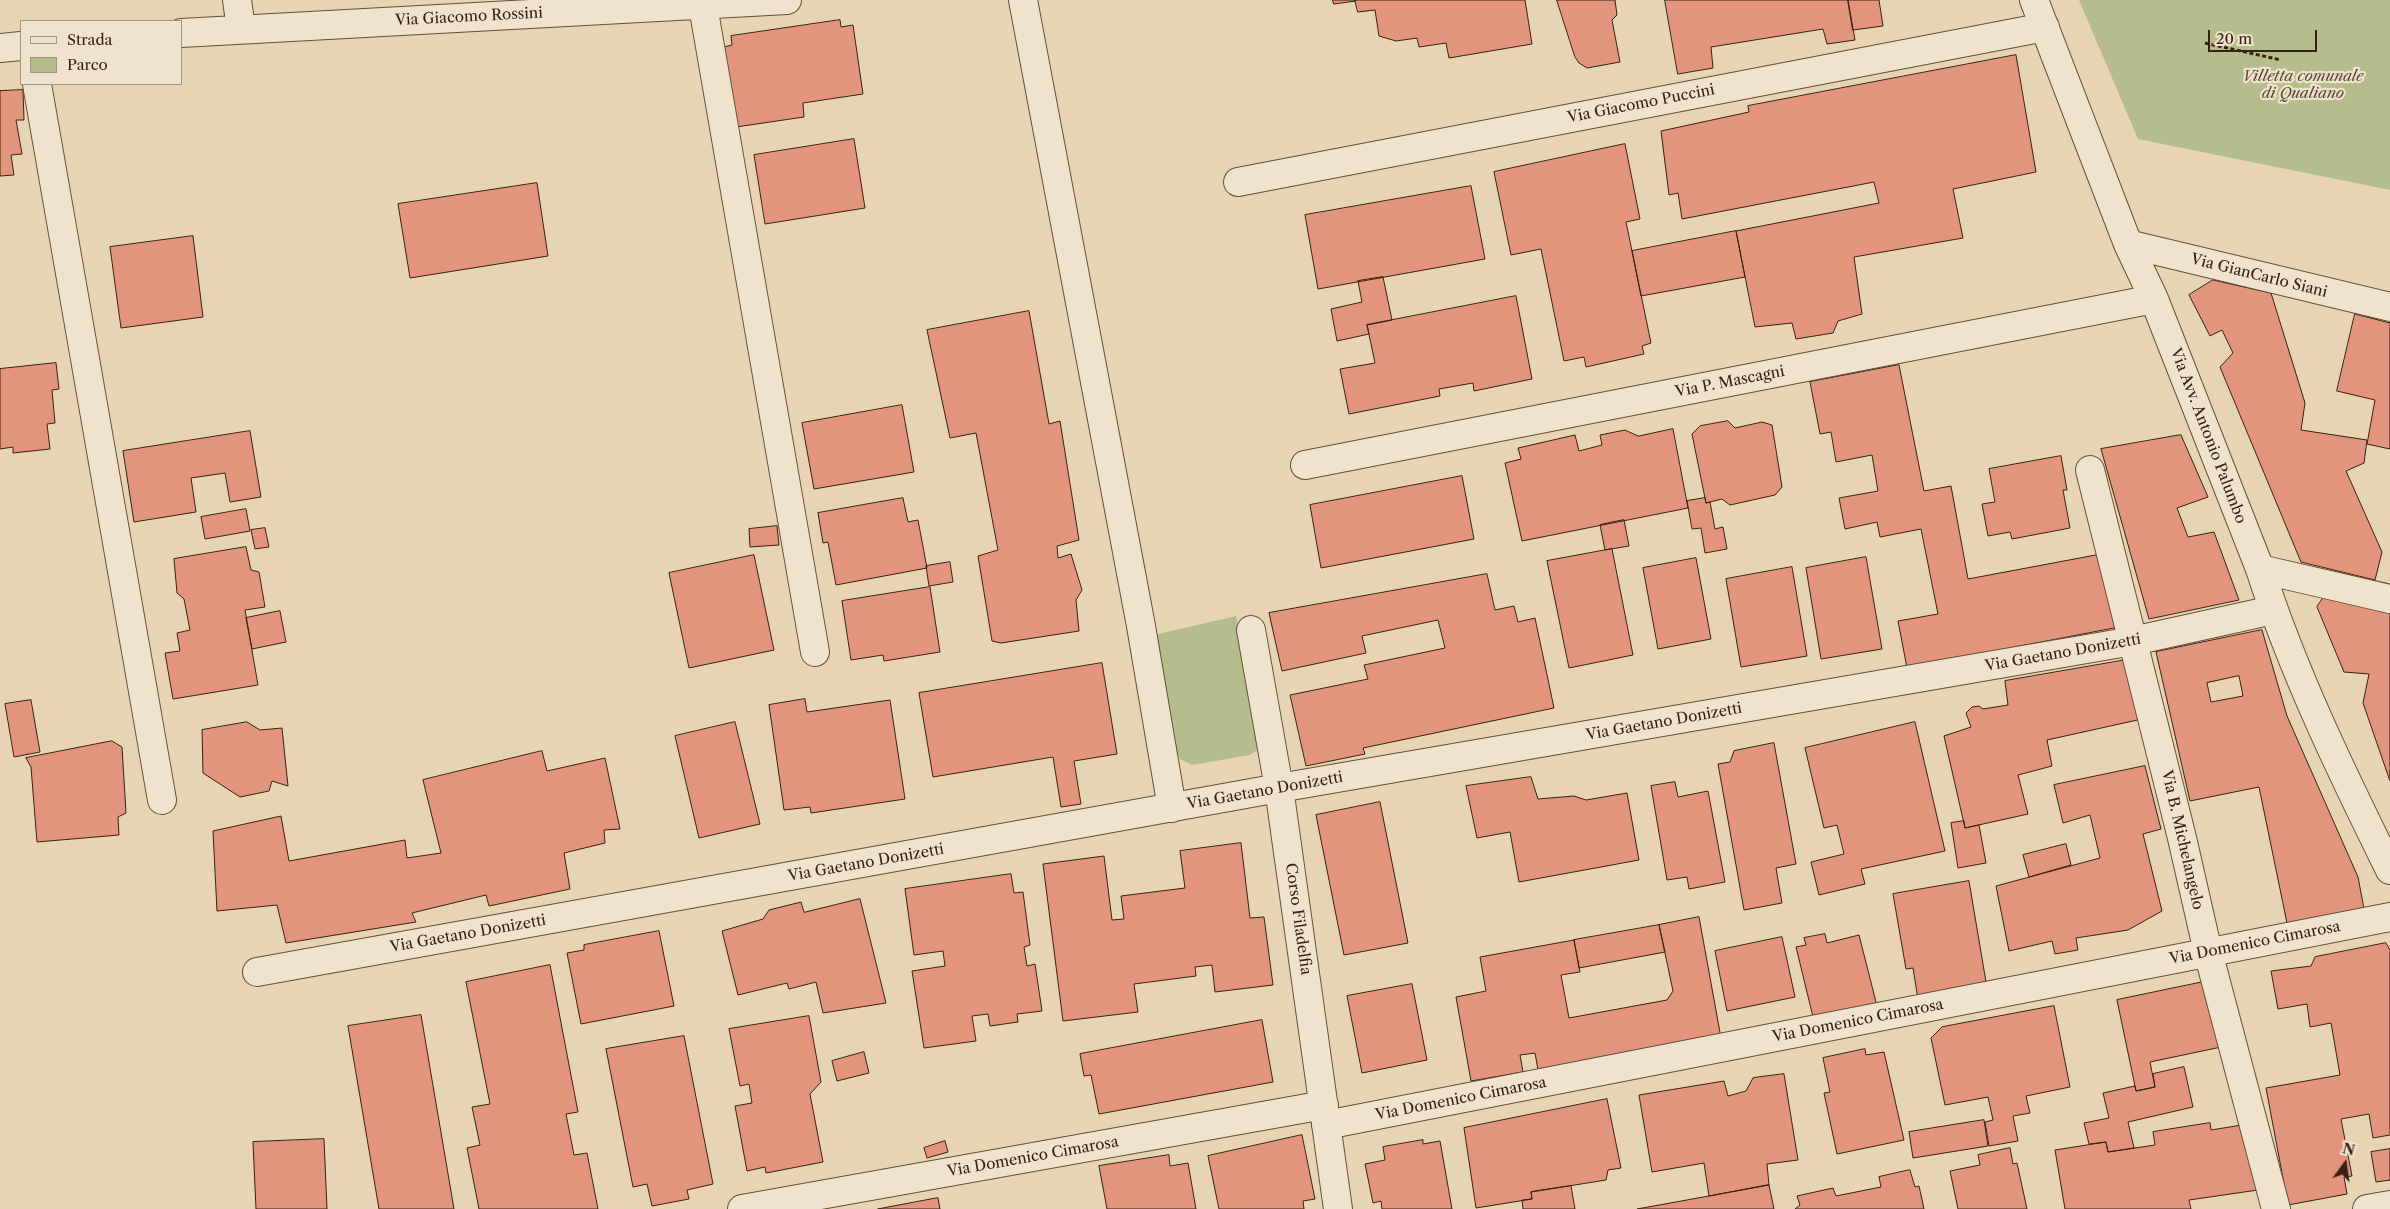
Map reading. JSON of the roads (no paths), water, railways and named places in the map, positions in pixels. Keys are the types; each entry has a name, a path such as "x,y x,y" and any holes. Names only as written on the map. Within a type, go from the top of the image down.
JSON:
{"street":[{"path":"237,0 241,29"},
{"name":"Via Giacomo Rossini","path":"182,33 787,0"},
{"path":"1022,0 1141,626 1172,808"},
{"name":"Via Avv. Antonio Palumbo","path":"2034,0 2128,244 2154,299 2260,569 2273,610 2346,780 2390,870"},
{"path":"703,6 815,652"},
{"name":"Via Giacomo Puccini","path":"1238,182 2044,27"},
{"path":"0,48 20,46"},
{"path":"38,85 162,800"},
{"name":"Via GianCarlo Siani","path":"2128,244 2390,307"},
{"name":"Via P. Mascagni","path":"1304,465 2154,299"},
{"name":"Via B. Michelangelo","path":"2090,470 2208,952 2276,1209"},
{"path":"2260,569 2390,599"},
{"name":"Via Gaetano Donizetti","path":"256,972 1279,788 2133,641 2273,610"},
{"name":"Corso Filadelfia","path":"1251,630 1279,788 1338,1209"},
{"name":"Via Domenico Cimarosa","path":"742,1209 1325,1115 2390,917"},
{"path":"2367,1209 2390,1205"}],"park label":[{"name":"Villetta comunale di Qualiano","path":"2303,86"}]}
